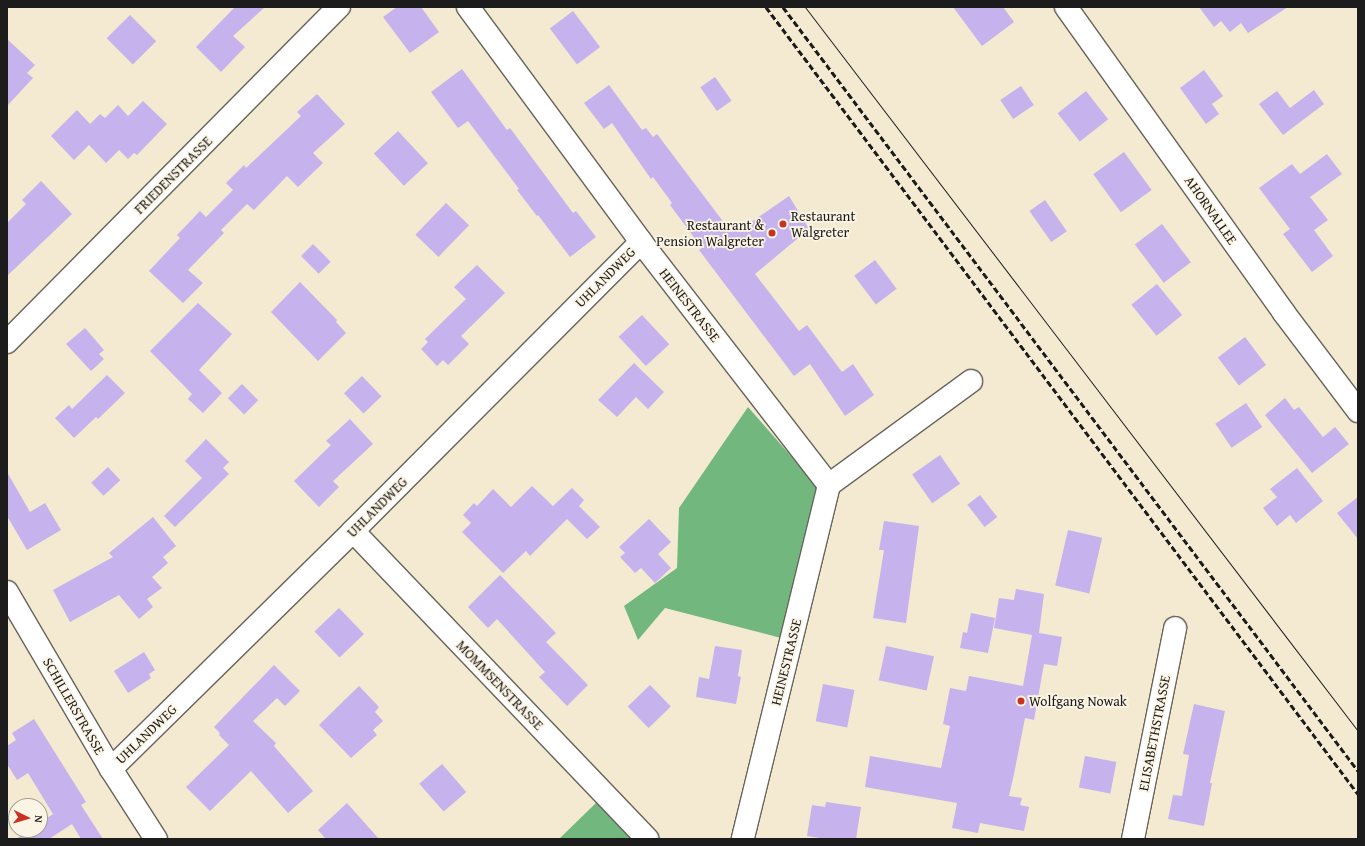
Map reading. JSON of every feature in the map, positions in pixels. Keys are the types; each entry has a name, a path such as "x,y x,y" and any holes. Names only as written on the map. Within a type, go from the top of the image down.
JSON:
{"street":[{"name":"FRIEDENSTRASSE","path":"7,342 339,7"},
{"name":"HEINESTRASSE","path":"468,7 641,242 829,485 743,839"},
{"name":"AHORNALLEE","path":"1075,10 1284,313 1358,411"},
{"name":"UHLANDWEG","path":"110,769 353,531 641,242"},
{"path":"829,485 971,380"},
{"name":"MOMMSENSTRASSE","path":"353,531 647,839"},
{"name":"SCHILLERSTRASSE","path":"7,592 110,769 156,839"},
{"name":"ELISABETHSTRASSE","path":"1133,839 1175,628"}],"green space":[{"path":"748,407 819,488 781,638 665,608 638,640 624,606 677,568 679,508"},
{"path":"598,801 633,839 559,839"}],"building":[{"path":"235,7 265,7 233,36 245,47 221,72 196,47"},
{"path":"397,7 421,7 439,32 410,53 383,17"},
{"path":"953,7 1003,7 1014,22 982,46"},
{"path":"1199,7 1288,7 1248,33 1241,23 1230,32 1221,21 1214,27"},
{"path":"573,11 600,47 577,64 550,28"},
{"path":"130,15 156,41 133,64 107,38"},
{"path":"7,39 35,65 27,73 33,78 7,106"},
{"path":"462,69 507,130 510,128 573,213 576,211 596,237 570,257 517,190 519,189 468,121 458,128 431,92"},
{"path":"1204,70 1223,96 1212,104 1219,114 1206,124 1180,88"},
{"path":"715,77 732,101 717,111 700,87"},
{"path":"609,85 642,130 646,128 653,137 657,134 728,228 735,223 740,230 789,196 809,229 755,274 799,331 807,325 842,372 853,364 874,395 845,416 810,364 794,376 699,250 702,248 670,205 672,203 653,177 651,179 612,123 604,129 584,103"},
{"path":"1021,86 1034,105 1013,119 1000,100"},
{"path":"1314,90 1324,104 1283,135 1259,104 1277,91 1290,108"},
{"path":"1086,91 1108,119 1080,142 1058,113"},
{"path":"317,94 345,124 313,153 323,163 298,187 287,176 254,210 247,204 221,230 224,233 188,270 203,283 183,303 149,271 180,238 177,235 200,211 206,217 233,190 226,183 244,165 246,168 301,116 297,112"},
{"path":"143,101 167,124 137,155 134,153 128,159 119,150 106,163 89,145 74,160 51,136 77,110 90,124 100,114 105,118 118,105 128,116"},
{"path":"398,131 428,163 404,186 374,154"},
{"path":"1124,152 1152,190 1121,212 1093,174"},
{"path":"1327,154 1342,174 1310,197 1328,220 1314,230 1333,256 1312,272 1283,234 1290,229 1259,188 1292,164 1300,174"},
{"path":"41,181 72,214 7,276 7,223 26,204 22,200"},
{"path":"1045,200 1067,231 1051,242 1029,211"},
{"path":"446,203 469,225 438,257 415,235"},
{"path":"1162,224 1191,262 1164,283 1135,244"},
{"path":"313,244 331,262 319,274 301,256"},
{"path":"875,260 897,289 876,304 854,276"},
{"path":"477,265 505,293 461,336 469,344 448,365 443,360 437,366 421,349 428,342 425,339 466,299 454,287"},
{"path":"300,282 337,320 336,322 346,333 318,361 271,312"},
{"path":"1157,284 1182,315 1157,336 1131,305"},
{"path":"198,303 232,334 199,370 222,393 203,413 188,399 192,394 150,351"},
{"path":"642,315 669,344 646,366 619,337"},
{"path":"85,328 104,350 99,354 104,359 91,371 66,344"},
{"path":"1245,337 1266,365 1239,385 1218,357"},
{"path":"634,363 664,392 648,409 636,397 617,417 598,400"},
{"path":"107,375 125,393 98,419 96,417 74,438 55,418 69,405 72,409"},
{"path":"362,376 381,396 363,414 344,393"},
{"path":"242,384 258,400 244,414 228,398"},
{"path":"1285,398 1294,410 1299,407 1323,437 1335,427 1349,444 1312,473 1265,415"},
{"path":"1246,403 1262,427 1232,448 1215,424"},
{"path":"350,419 373,444 333,481 339,487 319,507 294,481 331,445 326,441"},
{"path":"206,439 229,462 223,468 229,474 175,527 164,516 202,478 185,461"},
{"path":"940,455 960,484 932,503 912,475"},
{"path":"108,467 120,480 103,496 91,483"},
{"path":"1297,468 1323,501 1296,523 1290,515 1277,526 1263,508 1277,497 1270,489"},
{"path":"7,472 30,512 45,503 61,530 27,550 7,516"},
{"path":"532,486 553,506 572,488 584,500 579,506 600,527 587,539 567,519 530,556 526,551 503,573 462,532 471,523 463,515 474,503 477,506 493,489 511,507"},
{"path":"980,495 997,517 985,527 967,505"},
{"path":"1358,497 1358,539 1337,513"},
{"path":"153,517 176,546 163,557 168,563 152,577 162,588 147,599 153,607 139,619 119,595 70,622 53,590 113,557 109,553"},
{"path":"649,519 671,542 658,554 671,568 655,583 641,568 635,573 620,557 625,553 619,547"},
{"path":"884,521 919,526 906,623 873,618 884,550 879,550"},
{"path":"1068,530 1102,538 1089,593 1055,586"},
{"path":"500,575 556,633 546,642 588,685 567,706 539,677 545,672 497,619 488,628 468,607"},
{"path":"1016,589 1044,594 1039,633 1062,637 1057,666 1044,664 1034,720 1025,718 1009,796 1022,798 1020,805 1029,807 1024,831 980,823 978,833 952,828 957,803 865,787 870,756 941,768 950,726 943,724 950,688 966,691 969,676 1023,686 1032,635 994,628 999,598 1014,600"},
{"path":"339,608 364,634 340,658 315,632"},
{"path":"971,613 995,618 988,653 960,648 963,632 967,633"},
{"path":"715,646 742,650 738,676 741,677 736,704 696,697 699,677 709,679"},
{"path":"886,646 934,656 927,690 879,680"},
{"path":"144,652 155,670 149,674 151,678 128,693 114,671"},
{"path":"274,665 300,691 285,706 277,698 253,721 276,743 274,746 313,791 288,813 251,771 210,811 186,787 229,745 219,735 220,733 214,727"},
{"path":"823,684 854,690 847,727 816,721"},
{"path":"650,685 671,707 649,728 628,707"},
{"path":"359,686 379,707 375,712 383,721 373,730 377,735 351,758 319,725"},
{"path":"1194,704 1225,711 1210,783 1212,783 1204,826 1168,819 1173,795 1182,796 1189,755 1183,754"},
{"path":"34,719 86,802 81,805 103,839 81,839 72,824 49,839 16,839 48,838 48,817 53,814 48,806 48,798 43,798 28,773 17,780 7,764 7,746 16,740 12,733"},
{"path":"1085,756 1116,762 1110,794 1079,787"},
{"path":"442,764 466,792 444,812 419,784"},
{"path":"826,802 861,807 856,839 826,839 807,836 812,805 825,807"},
{"path":"347,803 379,839 326,839 318,830"}],"tram line":[{"path":"805,7 1358,731"}],"railway":[{"path":"766,7 1358,794"},
{"path":"783,7 1358,771"}],"place":[{"name":"Restaurant Walgreter","path":"783,224"},
{"name":"Restaurant & Pension Walgreter","path":"772,233"},
{"name":"Wolfgang Nowak","path":"1021,701"}]}
